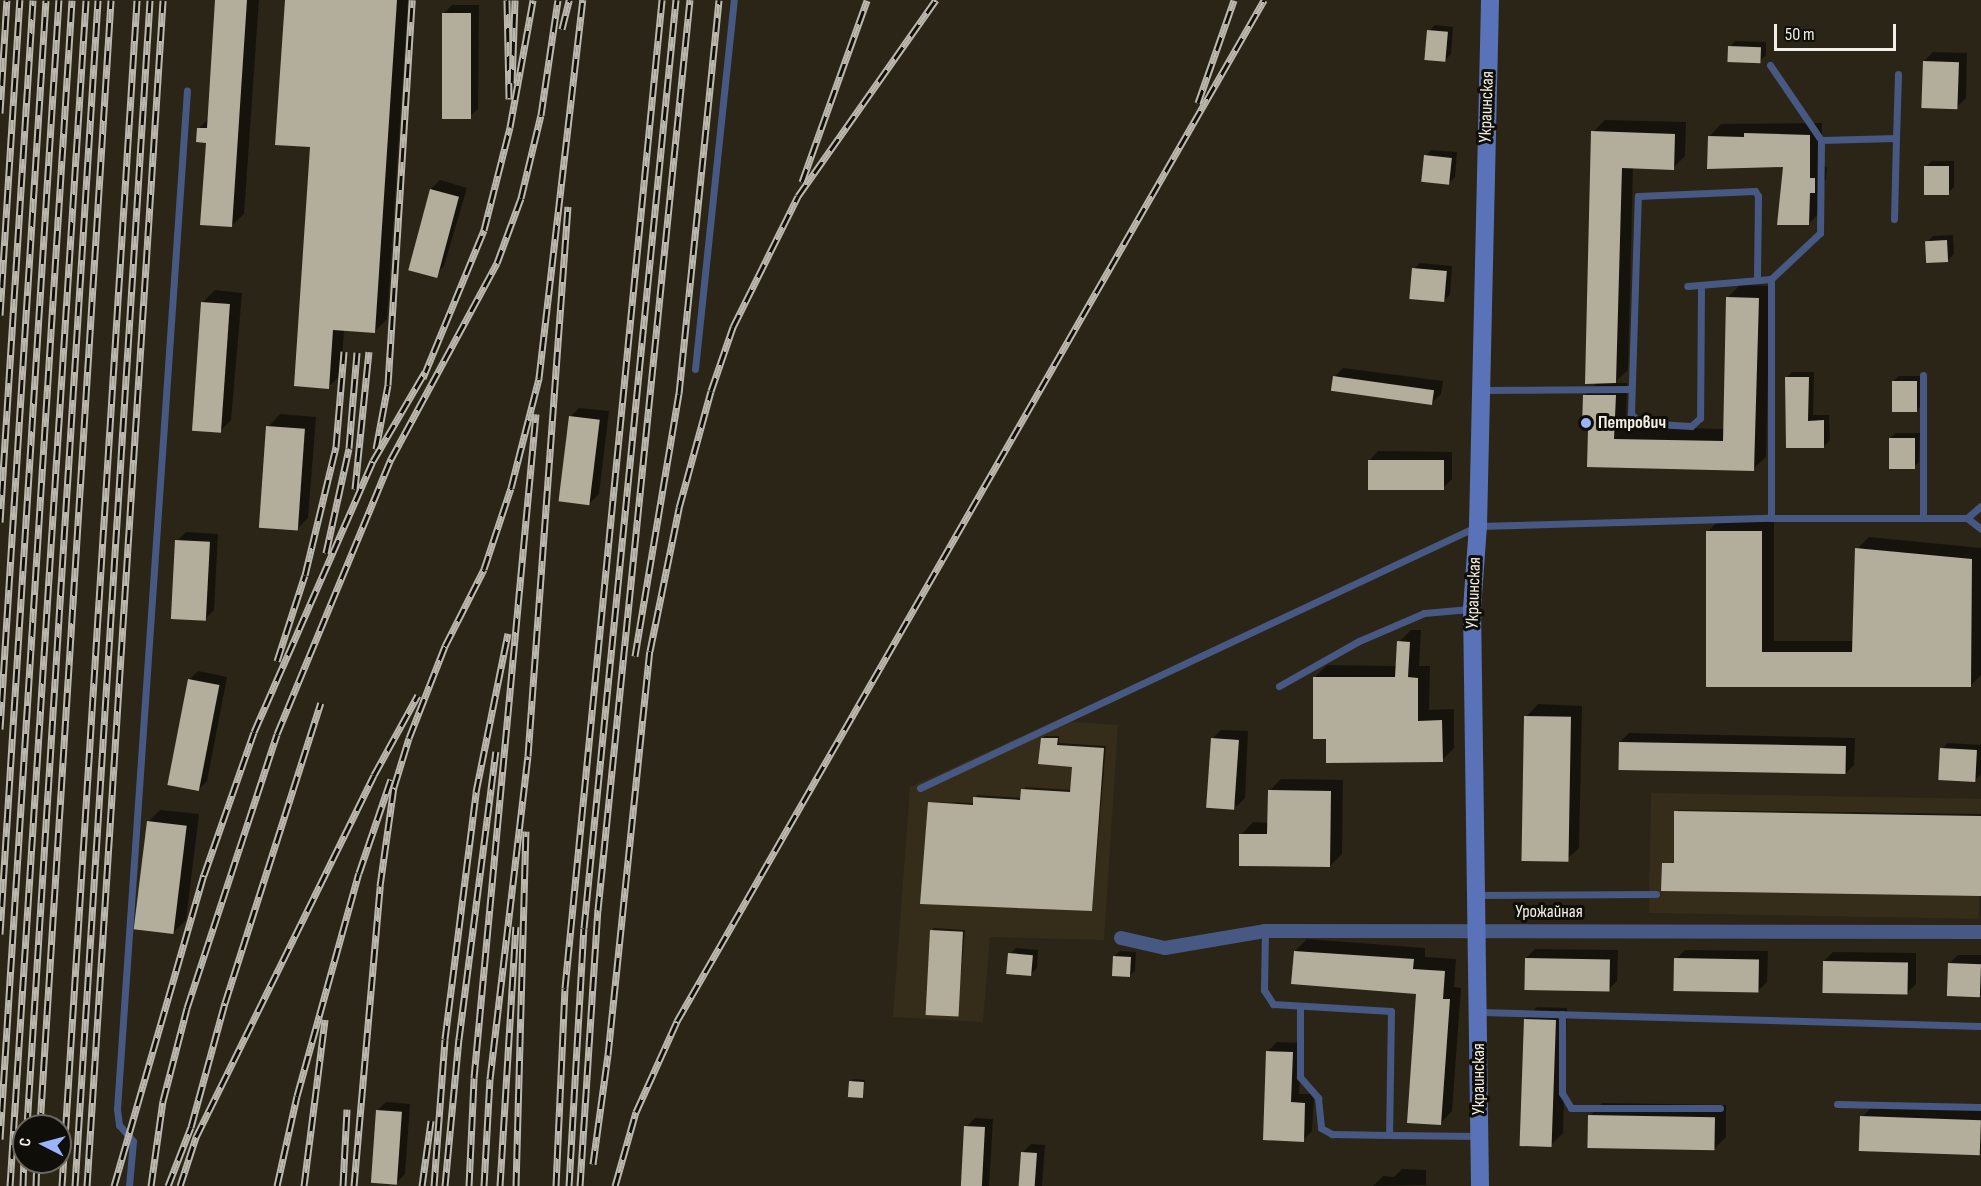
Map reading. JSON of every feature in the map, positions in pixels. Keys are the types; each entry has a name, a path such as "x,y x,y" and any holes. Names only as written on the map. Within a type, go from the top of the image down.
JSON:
{"street":[{"name":"Украинская","path":"1480,1186 1472,609 1478,526 1479,390 1490,0"},
{"name":"Урожайная","path":"1121,938 1165,948 1265,931 1981,932"}],"lane":[{"path":"695,369 734,0"},
{"path":"1687,286 1771,279 1820,233 1821,140 1770,65"},
{"path":"1894,219 1898,74"},
{"path":"129,1186 133,1141 119,1125 117,1109 187,90"},
{"path":"1821,140 1896,138"},
{"path":"1701,286 1700,418 1696,424 1640,423 1631,414 1638,196 1755,191 1758,196 1757,279"},
{"path":"1771,279 1772,518"},
{"path":"1923,375 1923,518"},
{"path":"1479,390 1631,389"},
{"path":"1967,518 1980,505"},
{"path":"920,788 1478,526 1772,518 1967,518 1981,530"},
{"path":"1279,686 1359,641 1424,613 1472,609"},
{"path":"1477,895 1656,894"},
{"path":"1265,931 1265,995 1274,1004 1391,1011 1389,1135"},
{"path":"1300,1006 1298,1069 1302,1083 1318,1098 1323,1130 1332,1134 1479,1136"},
{"path":"1478,1012 1981,1026"},
{"path":"1562,1014 1562,1093 1571,1108 1720,1108"},
{"path":"1837,1104 1981,1107"}],"shaded area":[{"path":"1074,712 1074,722 1118,725 1104,940 990,937 983,1022 893,1017 910,787"},
{"path":"1651,793 1981,799 1979,919 1649,913"}],"building":[{"path":"215,0 247,0 232,227 200,225 206,143 196,142 197,128 207,128"},
{"path":"285,0 397,0 375,333 333,330 329,389 294,386 310,147 275,145"},
{"path":"442,13 471,13 471,119 442,119"},
{"path":"1427,30 1448,32 1445,62 1424,60"},
{"path":"1728,46 1761,47 1760,63 1727,62"},
{"path":"1923,61 1959,62 1957,109 1921,108"},
{"path":"1591,131 1675,134 1674,170 1622,168 1616,383 1585,384"},
{"path":"1744,133 1810,135 1810,178 1815,178 1815,193 1810,193 1809,225 1777,225 1783,167 1707,169 1708,136 1744,137"},
{"path":"1424,155 1452,158 1449,185 1421,182"},
{"path":"1924,166 1949,166 1949,195 1924,195"},
{"path":"430,189 459,197 437,278 408,270"},
{"path":"1947,240 1948,262 1926,263 1925,241"},
{"path":"1412,268 1447,271 1444,302 1409,299"},
{"path":"1726,297 1759,298 1754,471 1587,467 1588,429 1582,428 1583,395 1616,395 1614,439 1723,441"},
{"path":"201,302 230,304 221,433 192,431"},
{"path":"1333,376 1434,390 1432,405 1331,391"},
{"path":"1785,377 1809,377 1808,421 1824,420 1824,448 1786,448"},
{"path":"1892,381 1917,381 1917,412 1892,412"},
{"path":"569,416 600,420 589,505 559,501"},
{"path":"266,426 305,429 298,530 259,528"},
{"path":"1889,438 1915,438 1915,469 1889,469"},
{"path":"1368,460 1444,460 1444,490 1368,490"},
{"path":"1706,531 1762,531 1762,652 1852,652 1855,548 1972,559 1971,687 1706,687"},
{"path":"175,540 210,542 206,621 171,619"},
{"path":"1397,641 1410,642 1408,677 1418,678 1418,721 1442,720 1443,762 1326,763 1326,739 1313,739 1313,677 1395,677"},
{"path":"188,679 219,685 199,791 167,785"},
{"path":"1524,716 1571,717 1568,862 1521,861"},
{"path":"1041,738 1058,738 1057,745 1104,748 1092,911 920,904 928,802 973,805 973,797 1020,800 1021,789 1070,792 1072,767 1038,764"},
{"path":"1211,738 1239,740 1234,810 1206,808"},
{"path":"1619,742 1846,746 1845,774 1619,770"},
{"path":"1940,748 1977,750 1975,782 1938,780"},
{"path":"1268,790 1331,791 1330,867 1239,866 1239,834 1267,834"},
{"path":"1674,811 1981,816 1981,896 1661,891 1662,863 1674,863"},
{"path":"147,821 187,826 173,934 134,929"},
{"path":"930,930 963,932 959,1017 926,1015"},
{"path":"1294,951 1414,959 1413,969 1445,971 1443,999 1450,999 1441,1125 1407,1123 1416,994 1291,984"},
{"path":"1008,953 1033,955 1031,976 1006,974"},
{"path":"1113,956 1131,957 1130,977 1112,976"},
{"path":"1525,958 1610,959 1609,991 1524,990"},
{"path":"1674,958 1759,959 1758,992 1673,991"},
{"path":"1823,961 1908,962 1907,994 1822,993"},
{"path":"1948,963 1981,964 1980,997 1947,996"},
{"path":"1524,1019 1556,1020 1552,1147 1520,1146"},
{"path":"1266,1051 1293,1052 1291,1102 1305,1103 1304,1142 1263,1140"},
{"path":"849,1081 864,1082 863,1098 848,1097"},
{"path":"376,1110 402,1112 397,1185 371,1183"},
{"path":"1588,1115 1715,1117 1714,1150 1587,1148"},
{"path":"1860,1116 1981,1120 1980,1155 1859,1151"},
{"path":"964,1126 985,1127 982,1186 961,1186"},
{"path":"1021,1152 1037,1153 1035,1186 1019,1186"}],"railway":[{"path":"0,113 7,0"},
{"path":"0,315 20,0"},
{"path":"0,522 33,0"},
{"path":"0,729 46,0"},
{"path":"0,934 59,0"},
{"path":"0,1139 72,0"},
{"path":"10,1186 86,0"},
{"path":"28,1114 98,0"},
{"path":"41,1114 111,0"},
{"path":"62,1186 137,0"},
{"path":"75,1186 150,0"},
{"path":"87,1186 163,0"},
{"path":"376,449 388,385 412,0"},
{"path":"507,0 509,99"},
{"path":"512,83 515,0"},
{"path":"423,378 484,230 510,127 533,0"},
{"path":"151,1186 163,1101 187,1008 277,734 391,459 497,263 521,198 541,115 558,0"},
{"path":"562,29 569,0"},
{"path":"354,1186 380,886 394,787 409,738 445,646 484,569 511,488 539,378 583,0"},
{"path":"556,1186 565,988 662,0"},
{"path":"569,1186 584,928 676,0"},
{"path":"580,1186 598,910 690,0"},
{"path":"635,656 679,394 719,0"},
{"path":"802,182 867,0"},
{"path":"593,1164 608,1055 650,651 679,508 711,391 733,327 798,196 936,0"},
{"path":"1198,103 1234,0"},
{"path":"615,1186 636,1112 677,1021 1264,0"},
{"path":"484,1186 490,1079 528,756 568,206"},
{"path":"277,661 305,575 336,447 344,351"},
{"path":"326,553 349,448 357,352"},
{"path":"355,489 369,352"},
{"path":"114,1186 204,875 254,732 373,461 425,372"},
{"path":"469,1186 474,1078 536,414"},
{"path":"434,1186 445,1039 476,792 508,633"},
{"path":"180,1186 196,1137 374,775 418,695"},
{"path":"168,1186 191,1127 225,1003 321,703"},
{"path":"445,1186 459,1039 496,751"},
{"path":"277,1186 297,1096 359,873 391,779"},
{"path":"516,1186 526,831"},
{"path":"500,1186 516,926"},
{"path":"304,1186 325,1019"},
{"path":"343,1186 347,1109"},
{"path":"422,1186 431,1121"},
{"path":"23,1186 24,1174"},
{"path":"36,1174 36,1186"}],"place":[{"name":"Петрович","path":"1586,423"}]}
